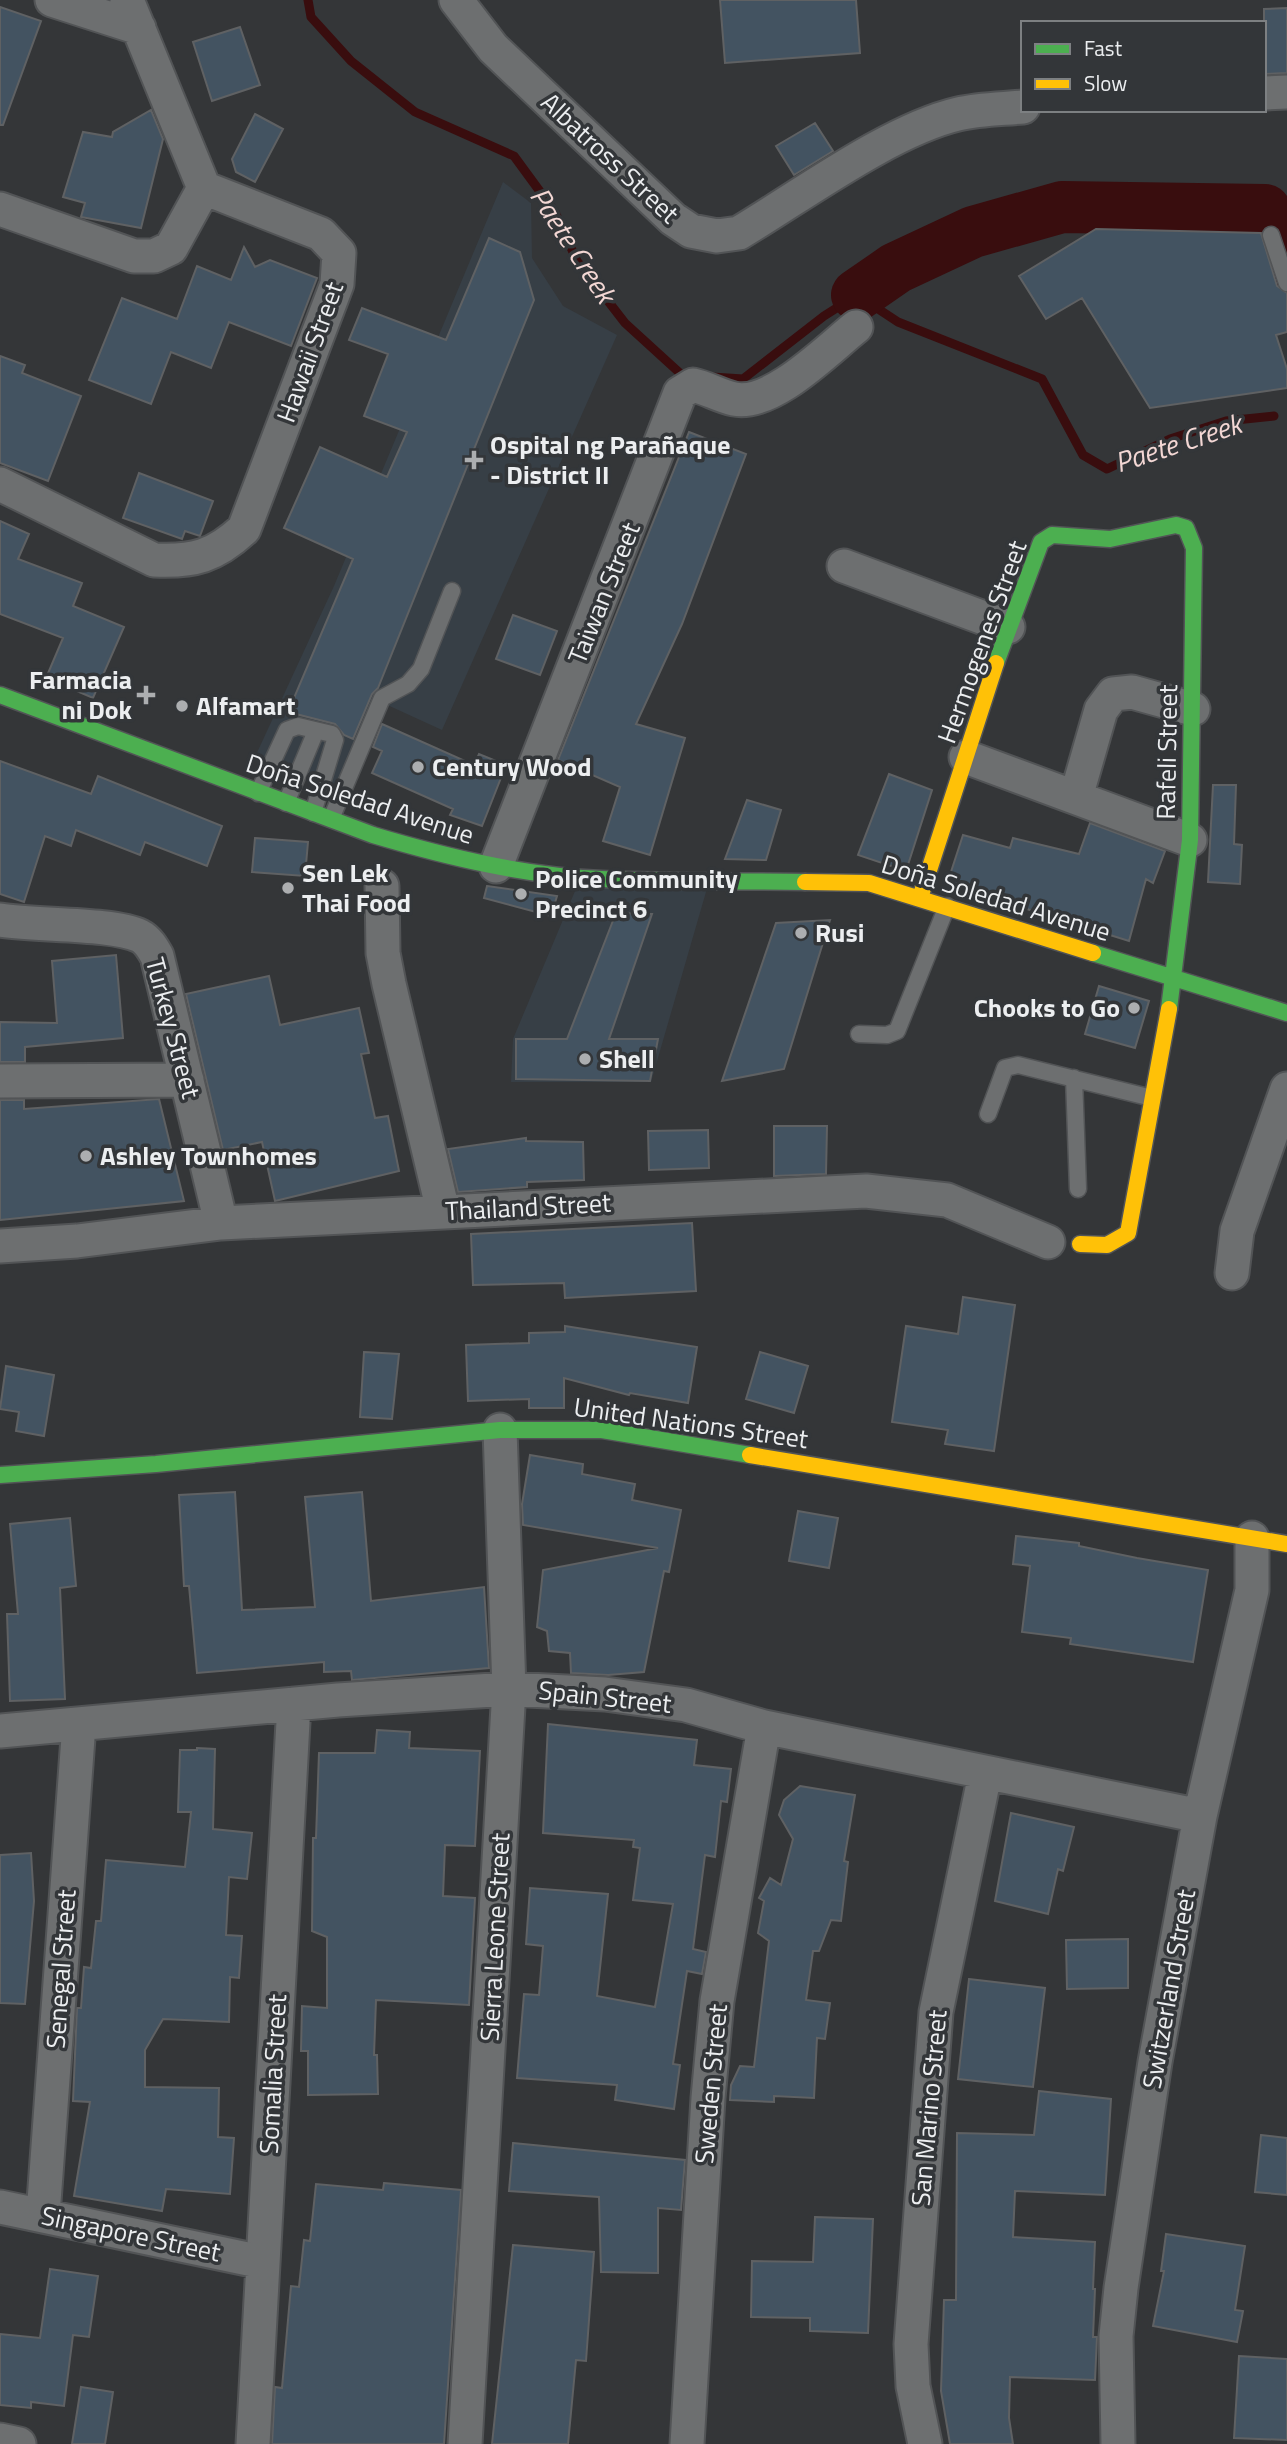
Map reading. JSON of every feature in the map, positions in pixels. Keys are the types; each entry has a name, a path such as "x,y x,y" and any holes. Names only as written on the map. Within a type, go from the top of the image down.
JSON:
{"street":[{"path":"0,209 134,256 154,256 171,248 204,188 133,14 52,0"},
{"name":"Albatross Street","path":"456,0 492,48 656,203 691,231 717,236 739,233 892,141 932,122 958,114 1021,107"},
{"path":"1266,93 1287,92"},
{"name":"Hawaii Street","path":"0,484 154,560 180,561 201,556 224,548 244,529 337,284 339,253 321,234 204,188"},
{"name":"Taiwan Street","path":"496,866 680,393 693,385 735,400 755,398 786,383 856,327"},
{"name":"Hermogenes Street","path":"920,898 1008,628 1037,549 1046,538 1059,535 1096,541 1176,525 1186,528"},
{"name":"Rafeli Street","path":"1080,1244 1107,1245 1128,1233 1175,978 1190,840 1194,548 1193,537 1186,528"},
{"path":"844,566 1008,628"},
{"path":"1076,797 1101,710 1113,694 1132,692 1193,709"},
{"name":"Doña Soledad Avenue","path":"0,695 258,793 433,853 496,866 600,879 869,883 1287,1013"},
{"path":"966,757 1190,840"},
{"path":"382,886 383,953 443,1211"},
{"name":"Turkey Street","path":"0,920 32,926 119,930 144,937 157,956 221,1223"},
{"path":"0,1081 187,1080"},
{"path":"1232,1273 1237,1231 1287,1089"},
{"name":"Thailand Street","path":"0,1246 77,1241 221,1223 866,1191 947,1200 1048,1242"},
{"name":"United Nations Street","path":"0,1475 156,1464 500,1430 602,1430 1287,1544"},
{"name":"Sierra Leone Street","path":"465,2444 509,1689 500,1430"},
{"name":"Switzerland Street","path":"1118,2444 1116,2336 1121,2288 1155,2062 1200,1816 1252,1590 1252,1538"},
{"name":"Spain Street","path":"0,1731 294,1704 509,1689 646,1698 764,1727 1200,1816"},
{"name":"Somalia Street","path":"253,2444 294,1704"},
{"name":"Senegal Street","path":"43,2215 79,1724"},
{"name":"Sweden Street","path":"687,2444 708,2098 716,2013 764,1727"},
{"name":"San Marino Street","path":"925,2444 913,2385 911,2344 932,2054 945,1962 985,1774"},
{"name":"Singapore Street","path":"0,2207 262,2262"},
{"path":"0,2440 19,2444"}],"lane":[{"path":"1271,235 1287,283"},
{"path":"331,819 382,698 408,684 421,669 452,590"},
{"path":"258,793 287,730 298,726 332,734 335,740 313,813"},
{"path":"286,803 313,738"},
{"path":"859,1034 887,1035 897,1031 947,906"},
{"path":"988,1114 1006,1068 1018,1065 1152,1098"},
{"path":"1074,1078 1079,1189"}],"shaded area":[{"name":"Ospital ng Parañaque - District II","path":"503,182 531,203 532,258 563,306 617,335 442,730 383,703 346,794 255,757 334,586"},
{"path":"578,884 708,885 651,1082 511,1082 513,1039"}],"building":[{"path":"720,0 856,0 860,53 725,63"},
{"path":"0,7 41,21 3,125 0,125"},
{"path":"1287,8 1287,73 1266,74 1264,9"},
{"path":"240,27 260,85 212,101 193,42"},
{"path":"151,110 163,139 141,228 81,217 85,203 63,197 83,132 112,137 113,132"},
{"path":"255,114 283,129 255,182 236,172 232,159"},
{"path":"815,123 833,151 794,175 776,146"},
{"path":"1096,229 1261,233 1277,286 1287,293 1287,332 1276,335 1287,369 1287,388 1150,408 1082,298 1046,319 1019,276"},
{"path":"489,238 520,252 534,300 378,688 372,694 353,739 344,735 335,724 288,712 353,559 284,528 320,447 387,477 407,432 364,416 388,354 349,340 362,308 446,340"},
{"path":"244,247 255,267 270,260 317,278 291,346 229,322 211,368 171,352 151,404 89,380 122,298 177,319 197,266 231,280"},
{"path":"0,356 25,365 22,373 81,396 48,481 0,463"},
{"path":"689,432 746,454 682,624 636,724 685,738 650,855 603,841 620,787 558,760"},
{"path":"139,473 213,501 200,536 185,531 182,539 123,518"},
{"path":"0,521 29,534 18,559 82,583 73,606 124,627 93,698 46,678 63,638 0,614"},
{"path":"513,615 557,631 540,675 496,659"},
{"path":"382,724 474,765 479,754 506,765 482,826 450,815 453,809 372,773 382,751 373,747"},
{"path":"0,761 91,794 98,776 222,826 207,866 145,842 140,855 76,830 71,846 45,836 24,902 0,894"},
{"path":"889,774 932,790 906,871 858,855"},
{"path":"1213,785 1236,785 1234,844 1242,845 1240,884 1208,882"},
{"path":"747,800 781,810 766,860 725,859"},
{"path":"1090,823 1165,851 1153,883 1146,879 1129,941 998,900 999,896 948,881 963,835 1010,848 1013,838 1079,854"},
{"path":"255,838 308,842 305,876 252,872"},
{"name":"Police Community Precinct 6","path":"487,886 557,896 551,916 484,898"},
{"path":"616,913 652,914 609,1039 658,1039 650,1081 516,1079 516,1039 567,1039"},
{"path":"830,920 784,1069 722,1081 776,923"},
{"path":"116,955 123,1038 25,1047 25,1062 0,1062 0,1022 57,1023 52,961"},
{"path":"269,976 280,1025 359,1008 369,1053 361,1054 375,1118 388,1116 399,1171 275,1201 262,1142 223,1150 186,994"},
{"path":"1099,986 1149,1001 1135,1048 1085,1034"},
{"name":"Ashley Townhomes","path":"159,1099 184,1201 0,1220 0,1100 24,1100 24,1109"},
{"path":"774,1126 827,1126 826,1174 774,1176"},
{"path":"708,1130 709,1168 649,1170 648,1131"},
{"path":"526,1138 526,1141 583,1142 584,1180 527,1182 527,1187 458,1192 448,1149"},
{"path":"692,1223 696,1291 565,1298 564,1283 473,1285 471,1234"},
{"path":"963,1297 1015,1305 994,1451 945,1444 948,1430 892,1422 906,1326 958,1334"},
{"path":"565,1326 697,1347 688,1403 630,1393 629,1395 564,1378 564,1408 529,1408 529,1399 468,1401 466,1345 529,1343 529,1333 565,1332"},
{"path":"364,1352 399,1354 392,1419 360,1417"},
{"path":"760,1352 808,1366 794,1413 746,1399"},
{"path":"6,1366 54,1375 44,1436 16,1431 19,1412 0,1409"},
{"path":"530,1455 583,1464 582,1474 635,1484 632,1500 681,1510 669,1572 664,1571 644,1672 608,1675 571,1673 570,1653 549,1651 547,1631 537,1627 543,1570 658,1548 523,1525 522,1504"},
{"path":"235,1492 242,1610 315,1607 305,1497 362,1492 371,1601 484,1587 489,1668 352,1680 351,1671 324,1672 324,1662 197,1673 189,1586 184,1586 179,1495"},
{"path":"798,1511 838,1518 829,1568 789,1561"},
{"path":"70,1518 76,1586 60,1588 65,1699 10,1701 7,1614 18,1614 10,1524"},
{"path":"1016,1536 1079,1543 1079,1546 1208,1570 1193,1662 1070,1644 1071,1638 1022,1632 1030,1566 1013,1564"},
{"path":"548,1724 697,1740 694,1765 731,1769 727,1802 721,1801 715,1857 705,1855 693,1949 706,1952 702,1974 687,1971 673,2064 680,2065 674,2109 615,2100 617,2085 517,2078 524,1994 539,1995 543,1946 526,1944 530,1888 608,1894 597,1996 655,2007 673,1904 633,1900 640,1848 633,1847 634,1840 543,1833"},
{"path":"377,1730 410,1732 409,1748 480,1751 475,1846 445,1845 443,1896 475,1898 469,2005 376,2000 374,2055 377,2055 378,2094 308,2095 308,2051 301,2051 302,2006 327,2008 327,1937 312,1931 313,1838 316,1838 319,1753 375,1753"},
{"path":"215,1749 213,1829 252,1833 247,1879 229,1877 226,1935 242,1936 239,1978 230,1977 229,2022 163,2019 145,2050 145,2087 219,2088 218,2137 234,2138 230,2194 166,2189 162,2211 74,2196 90,2102 73,2101 77,2008 81,2008 84,1967 91,1968 96,1921 101,1921 106,1860 185,1867 191,1812 178,1812 180,1750"},
{"path":"800,1786 855,1795 844,1861 848,1862 841,1921 831,1920 819,1951 813,1951 806,2000 830,2003 825,2039 817,2038 814,2098 774,2096 774,2102 730,2100 731,2085 740,2066 754,2067 769,1941 758,1933 764,1901 759,1898 770,1878 781,1885 793,1839 779,1815 784,1800"},
{"path":"1011,1813 1074,1827 1063,1871 1058,1869 1048,1914 995,1901"},
{"path":"31,1853 34,1901 25,2004 0,2003 0,1855"},
{"path":"1128,1939 1128,1988 1067,1989 1066,1940"},
{"path":"969,1979 1045,1988 1033,2087 958,2079"},
{"path":"1039,2091 1111,2099 1105,2195 1015,2191 1013,2237 1095,2242 1095,2380 1010,2377 1009,2418 1013,2444 950,2444 941,2391 944,2300 956,2300 957,2133 1034,2135"},
{"path":"1261,2135 1287,2138 1287,2195 1255,2192"},
{"path":"513,2143 685,2160 681,2210 658,2208 658,2273 601,2272 599,2197 509,2191"},
{"path":"384,2183 461,2190 444,2444 272,2444 275,2387 282,2388 291,2286 299,2287 304,2240 310,2241 316,2184 383,2190"},
{"path":"815,2217 873,2219 868,2333 810,2331 810,2318 751,2317 752,2261 813,2262"},
{"path":"1166,2234 1245,2246 1235,2310 1243,2311 1237,2342 1153,2326 1164,2271 1161,2271"},
{"path":"513,2245 594,2252 586,2361 576,2360 568,2444 492,2444"},
{"path":"50,2269 98,2276 89,2337 73,2335 64,2406 31,2402 31,2408 0,2405 0,2334 40,2338"},
{"path":"1239,2356 1287,2359 1287,2440 1234,2438"},
{"path":"81,2387 113,2392 105,2444 72,2444"}],"waterway":[{"name":"Paete Creek","path":"308,0 311,17 351,61 415,112 514,156 555,212 577,261 625,323 682,375 691,376"},
{"name":"Paete Creek","path":"857,295 896,268 973,232 1062,207 1265,210 1287,272"},
{"name":"Paete Creek","path":"712,377 743,379 824,316 857,295 898,322 1042,379 1083,455 1107,469 1170,439 1226,421 1274,416"}],"traffic: fast":[{"path":"996,663 1041,542 1052,535 1110,539 1176,525 1186,528 1194,548 1190,840 1169,1009"},
{"path":"0,695 373,835 458,858 515,870 573,877 653,881 805,882"},
{"path":"1093,953 1287,1013"},
{"path":"0,1475 156,1464 500,1430 602,1430 750,1455"}],"traffic: slow":[{"path":"920,898 996,663"},
{"path":"805,882 869,883 1093,953"},
{"path":"1080,1244 1107,1245 1128,1233 1169,1009"},
{"path":"750,1455 1287,1544"}],"place":[{"name":"Ospital ng Parañaque - District II","path":"474,460"},
{"name":"Farmacia ni Dok","path":"146,695"},
{"name":"Alfamart","path":"182,706"},
{"name":"Century Wood","path":"418,767"},
{"name":"Sen Lek Thai Food","path":"288,888"},
{"name":"Police Community Precinct 6","path":"521,894"},
{"name":"Rusi","path":"801,933"},
{"name":"Chooks to Go","path":"1134,1008"},
{"name":"Shell","path":"585,1059"},
{"name":"Ashley Townhomes","path":"86,1156"}]}
